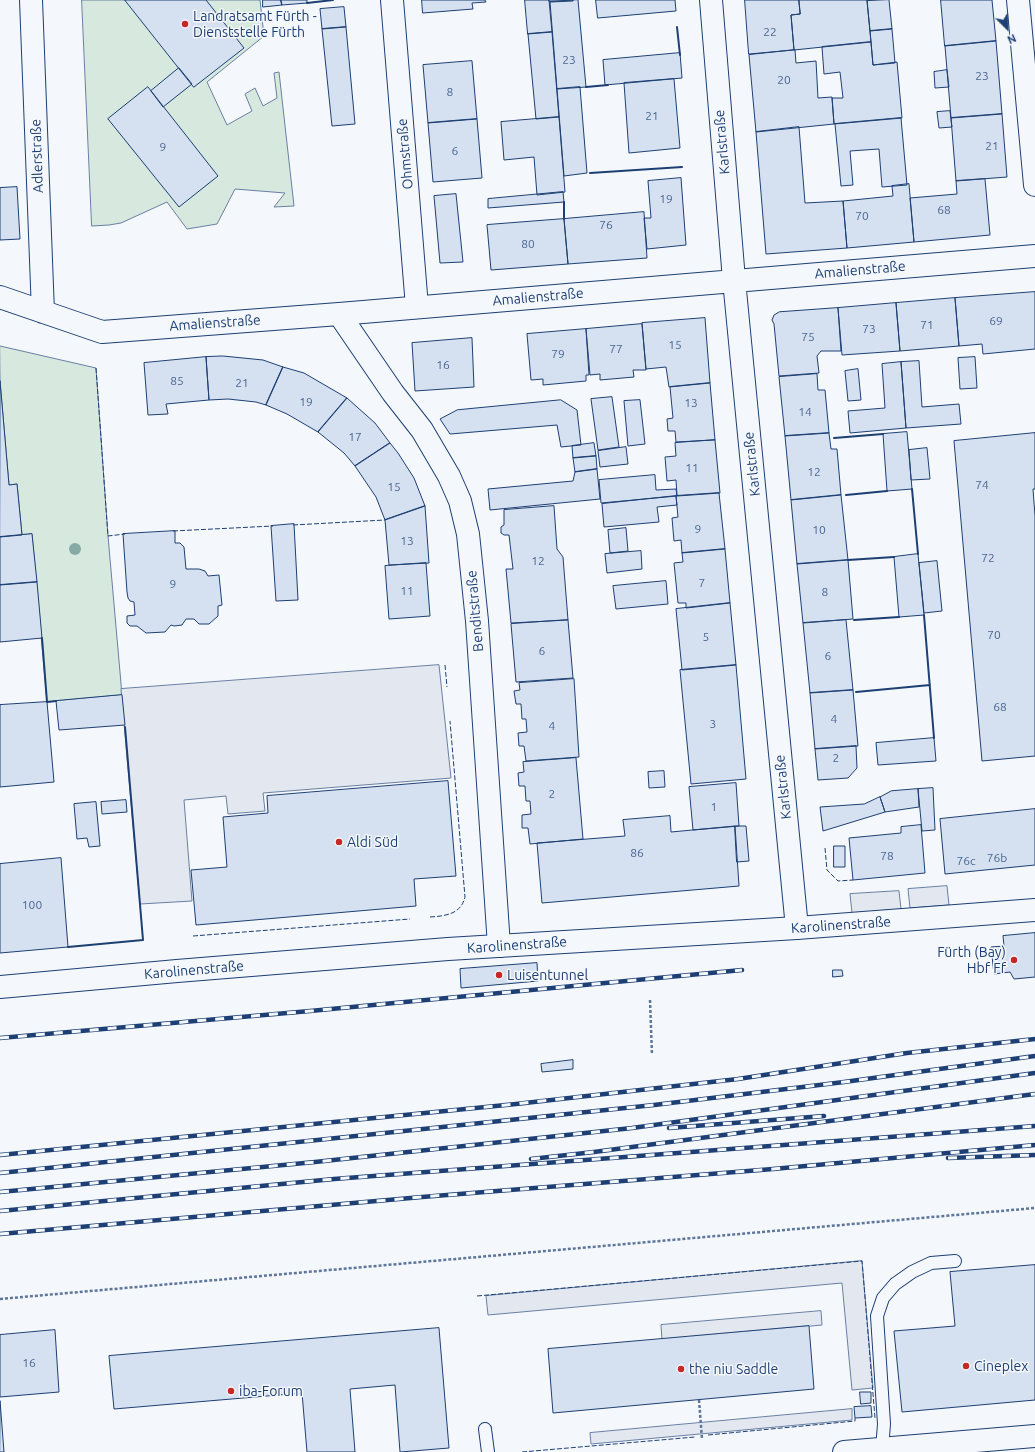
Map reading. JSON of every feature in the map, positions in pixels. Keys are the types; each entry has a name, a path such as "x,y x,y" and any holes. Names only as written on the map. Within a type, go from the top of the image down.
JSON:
{"street":[{"name":"Adlerstraße","path":"31,0 43,312"},
{"name":"Ohmstraße","path":"392,0 417,307"},
{"name":"Karlstraße","path":"711,0 734,280 797,928"},
{"path":"1018,0 1035,185"},
{"name":"Amalienstraße","path":"0,297 102,332 339,314 1035,256"},
{"name":"Benditstraße","path":"339,314 393,393 422,430 449,476 462,508 468,534 477,621 499,946"},
{"name":"Karolinenstraße","path":"0,987 177,971 499,946 797,928 1035,910"},
{"path":"844,1452 1035,1436"}],"lane":[{"path":"882,1449 884,1424 877,1316 883,1298 895,1284 912,1272 931,1263 955,1261"},
{"path":"485,1429 488,1452"}],"path":[{"path":"650,1000 652,1055"},
{"path":"0,1299 1035,1208"},
{"path":"699,1400 702,1439"}],"shaded area":[{"path":"82,0 260,0 264,36 207,82 227,125 252,111 245,94 255,88 263,106 277,98 274,73 279,72 294,206 274,207 285,193 235,189 217,224 187,229 167,202 121,223 92,226"},
{"path":"0,346 96,368 108,536 122,695 47,702 32,534 22,535 17,484 9,485 0,381"},
{"path":"439,665 451,778 263,793 265,811 228,814 226,796 184,800 192,901 140,904 121,689"},
{"path":"947,886 949,905 910,908 908,889"},
{"path":"899,891 901,909 852,913 850,894"},
{"path":"862,1261 873,1388 852,1390 842,1283 488,1315 486,1296"},
{"path":"821,1311 822,1325 662,1340 661,1325"},
{"path":"852,1409 852,1420 591,1444 590,1433"}],"building":[{"name":"Landratsamt Fürth - Dienststelle Fürth","path":"125,0 206,0 244,48 194,87"},
{"path":"263,0 281,0 282,5 263,7"},
{"path":"281,0 307,0 307,3 282,5"},
{"path":"422,0 485,0 486,2 472,3 473,9 423,13"},
{"path":"525,0 549,0 552,32 528,34"},
{"path":"549,0 573,0 573,1 550,2"},
{"path":"578,0 586,87 557,89 550,2"},
{"path":"596,0 675,0 676,11 598,18"},
{"path":"745,0 799,0 800,14 791,15 794,50 749,54"},
{"path":"799,0 867,0 871,42 794,50 791,15 800,14"},
{"path":"889,0 892,29 870,31 867,1"},
{"path":"941,0 992,0 996,41 945,46"},
{"path":"344,7 346,27 322,29 320,9"},
{"path":"346,27 355,124 332,126 322,29"},
{"path":"892,29 895,63 873,65 870,31"},
{"path":"552,32 559,117 536,119 528,34"},
{"path":"996,41 1002,114 951,118 945,46"},
{"path":"871,42 873,65 897,62 902,118 834,124 832,98 843,98 840,72 824,74 822,47"},
{"path":"795,50 796,63 816,61 818,98 832,97 834,124 756,132 749,55"},
{"path":"680,53 682,78 605,85 603,60"},
{"path":"472,61 477,119 428,123 423,65"},
{"path":"179,68 192,84 163,107 151,91"},
{"path":"947,70 949,87 935,88 934,72"},
{"path":"674,79 680,148 629,153 624,83"},
{"path":"148,87 218,176 179,207 108,119"},
{"path":"580,87 587,173 564,176 557,89"},
{"path":"950,111 952,127 939,128 937,112"},
{"path":"1002,114 1007,177 956,181 951,118"},
{"path":"559,117 565,192 537,195 534,157 504,160 501,122"},
{"path":"901,118 907,185 882,187 879,149 850,151 853,185 841,186 835,124"},
{"path":"477,119 482,178 433,182 428,123"},
{"path":"799,127 805,203 843,201 847,248 766,254 756,132"},
{"path":"681,178 686,245 647,249 644,218 651,218 648,181"},
{"path":"985,179 990,235 914,242 910,198 957,194 956,181"},
{"path":"909,184 914,242 847,248 843,201 893,196 892,186"},
{"path":"17,187 20,239 0,240 0,188"},
{"path":"563,192 564,202 488,208 488,199"},
{"path":"456,194 463,262 440,263 434,196"},
{"path":"644,212 647,258 568,264 564,219"},
{"path":"564,219 568,264 491,270 487,225"},
{"path":"1035,292 1035,349 983,354 982,344 959,346 955,298"},
{"path":"955,298 959,346 900,351 896,303"},
{"path":"896,303 900,351 842,355 838,308"},
{"path":"838,308 841,351 821,351 817,356 819,373 779,376 774,324 772,320 774,315 779,312"},
{"path":"705,318 710,383 669,387 666,367 646,369 642,323"},
{"path":"642,324 646,370 633,370 634,377 600,380 600,374 590,375 586,329"},
{"path":"586,329 589,375 586,375 586,381 543,385 543,379 531,380 527,334"},
{"path":"472,338 474,387 415,391 412,343"},
{"path":"223,356 263,360 283,367 266,405 256,402 228,399 209,400 206,357"},
{"path":"206,357 209,400 166,404 168,414 148,415 144,363"},
{"path":"975,357 977,388 960,389 958,358"},
{"path":"919,361 922,407 959,404 961,424 906,428 901,362"},
{"path":"901,362 906,428 850,433 848,411 885,408 882,364"},
{"path":"283,367 304,373 347,398 318,432 287,414 266,405"},
{"path":"858,369 861,400 848,401 845,371"},
{"path":"817,374 818,390 825,390 829,433 785,436 779,377"},
{"path":"0,381 9,485 17,484 22,535 0,537"},
{"path":"710,383 715,440 676,442 675,431 668,431 667,419 673,418 670,387"},
{"path":"612,397 619,447 598,450 591,399"},
{"path":"347,398 375,423 390,443 355,466 344,453 318,432"},
{"path":"561,400 577,410 581,445 561,447 557,425 450,434 440,419 457,410"},
{"path":"640,400 645,444 628,446 624,401"},
{"path":"907,432 912,489 887,491 883,434"},
{"path":"829,433 831,449 837,449 841,495 791,500 785,436"},
{"path":"1035,433 1035,489 1033,489 1035,516 1035,756 982,761 954,441"},
{"path":"715,440 720,493 677,496 676,480 667,481 665,457 676,456 675,443"},
{"path":"390,443 414,478 425,506 385,520 376,497 355,466"},
{"path":"594,443 596,456 573,458 572,446"},
{"path":"626,447 628,464 600,467 598,451"},
{"path":"927,448 930,479 911,480 909,450"},
{"path":"596,456 597,469 575,472 573,458"},
{"path":"597,469 600,499 490,510 488,489 573,481 575,472"},
{"path":"655,475 656,490 676,489 677,496 601,503 599,480"},
{"path":"719,493 725,549 682,553 681,540 674,541 672,518 678,517 676,496"},
{"path":"841,495 848,560 797,564 791,500"},
{"path":"676,496 677,505 657,507 659,522 604,527 602,504"},
{"path":"425,506 429,563 389,565 385,520"},
{"path":"554,506 557,549 563,557 568,620 511,623 506,569 513,569 509,535 504,535 501,533 501,527 504,525 504,510"},
{"path":"294,524 298,600 276,601 271,526"},
{"path":"626,528 628,551 610,553 608,530"},
{"path":"175,531 175,543 180,543 184,547 186,569 199,569 205,571 208,576 219,575 222,605 218,606 218,616 209,624 199,624 194,619 186,619 182,625 171,625 165,632 146,633 137,626 130,626 127,623 127,616 135,615 134,602 130,601 127,592 123,534"},
{"path":"32,534 37,582 0,585 0,537"},
{"path":"725,549 730,603 686,608 686,603 678,603 674,563 683,562 682,553"},
{"path":"641,551 642,569 607,573 605,554"},
{"path":"918,554 924,615 899,617 894,557"},
{"path":"848,560 853,619 803,623 797,564"},
{"path":"937,561 942,611 924,613 919,563"},
{"path":"426,563 430,616 389,619 385,566"},
{"path":"666,581 668,604 616,609 613,586"},
{"path":"37,582 42,638 0,642 0,585"},
{"path":"730,603 736,665 682,670 676,609"},
{"path":"568,620 573,678 516,682 511,624"},
{"path":"846,620 853,690 810,693 803,623"},
{"path":"736,665 746,779 691,784 680,670"},
{"path":"574,679 579,757 526,761 524,746 519,746 518,733 527,732 526,719 522,719 521,704 516,704 514,691 520,690 519,683"},
{"path":"853,690 858,746 815,749 810,693"},
{"path":"122,695 125,725 59,730 56,701"},
{"path":"47,702 54,782 0,787 0,705"},
{"path":"934,738 936,761 878,765 876,743"},
{"path":"856,746 857,768 848,778 818,780 815,749"},
{"path":"576,758 583,839 530,844 528,828 522,828 522,815 531,814 530,801 526,801 525,786 519,786 518,773 524,772 523,762"},
{"path":"664,771 665,787 649,788 648,772"},
{"name":"Aldi Süd","path":"448,781 456,876 414,879 416,906 196,925 191,870 227,867 223,817 268,813 267,796"},
{"path":"736,783 739,826 693,830 689,787"},
{"path":"933,788 935,830 922,831 918,789"},
{"path":"918,789 919,807 885,812 880,797 891,791"},
{"path":"880,797 885,812 823,831 820,807 864,804"},
{"path":"126,800 127,812 102,814 101,802"},
{"path":"96,802 100,846 89,847 87,838 77,839 74,804"},
{"path":"1035,809 1035,865 945,874 940,819"},
{"path":"670,816 671,832 735,826 739,886 542,903 537,843 625,836 623,820"},
{"path":"921,825 925,873 853,880 849,838 901,833 901,827"},
{"path":"735,826 746,826 749,861 737,862"},
{"path":"834,846 845,846 845,867 834,867"},
{"path":"61,858 68,947 0,953 0,864"},
{"name":"Fürth (Bay) Hbf Ff","path":"1035,933 1035,977 1014,979 1010,972 994,974 991,947 1004,946 1003,936"},
{"name":"Luisentunnel","path":"537,963 538,981 461,988 460,969"},
{"path":"833,970 842,970 843,976 833,977"},
{"path":"573,1060 573,1069 542,1072 541,1064"},
{"name":"Cineplex","path":"1035,1265 1035,1400 902,1412 894,1331 955,1326 950,1272"},
{"name":"the niu Saddle","path":"809,1326 814,1389 553,1413 548,1349"},
{"name":"iba-Forum","path":"439,1328 449,1448 400,1452 395,1385 350,1389 355,1452 307,1452 302,1393 114,1409 109,1356"},
{"path":"55,1330 59,1392 0,1397 0,1335"},
{"path":"860,1392 871,1392 871,1403 861,1404"},
{"path":"0,1401 4,1452 0,1452"},
{"path":"871,1406 872,1417 855,1418 854,1407"}],"railway":[{"path":"0,1038 310,1011 742,970"},
{"path":"0,1155 516,1104 738,1079 907,1053 1035,1039"},
{"path":"0,1173 654,1105 844,1082 1035,1056"},
{"path":"0,1192 315,1162 632,1128 1035,1073"},
{"path":"531,1159 1035,1094"},
{"path":"669,1128 824,1116"},
{"path":"0,1211 334,1179 1035,1126"},
{"path":"0,1234 422,1197 773,1169 1035,1145"},
{"path":"948,1158 1035,1155"}],"fence":[{"path":"96,368 108,536 125,534"},
{"path":"293,525 385,520"},
{"path":"173,531 273,526"},
{"path":"445,665 447,687"},
{"path":"430,917 447,915 456,911 463,903 465,897 450,721"},
{"path":"825,848 827,870 838,881 853,880"},
{"path":"193,936 410,919"},
{"path":"477,1296 862,1261 875,1418"},
{"path":"708,1435 855,1421 855,1418"},
{"path":"522,1452 695,1437"}],"wall":[{"path":"307,3 333,0"},
{"path":"677,27 680,55"},
{"path":"586,87 608,85"},
{"path":"590,173 682,167"},
{"path":"564,202 564,219"},
{"path":"834,438 883,434"},
{"path":"912,489 918,554"},
{"path":"846,495 887,491"},
{"path":"848,560 894,557"},
{"path":"924,615 934,738"},
{"path":"854,620 899,617"},
{"path":"42,638 47,702 56,701"},
{"path":"856,692 930,685"},
{"path":"68,947 143,940 125,727"}],"place":[{"name":"Landratsamt Fürth - Dienststelle Fürth","path":"185,24"},
{"name":"Aldi Süd","path":"339,842"},
{"name":"Fürth (Bay) Hbf Ff","path":"1014,960"},
{"name":"Luisentunnel","path":"499,975"},
{"name":"Cineplex","path":"966,1366"},
{"name":"the niu Saddle","path":"681,1369"},
{"name":"iba-Forum","path":"231,1391"}]}
